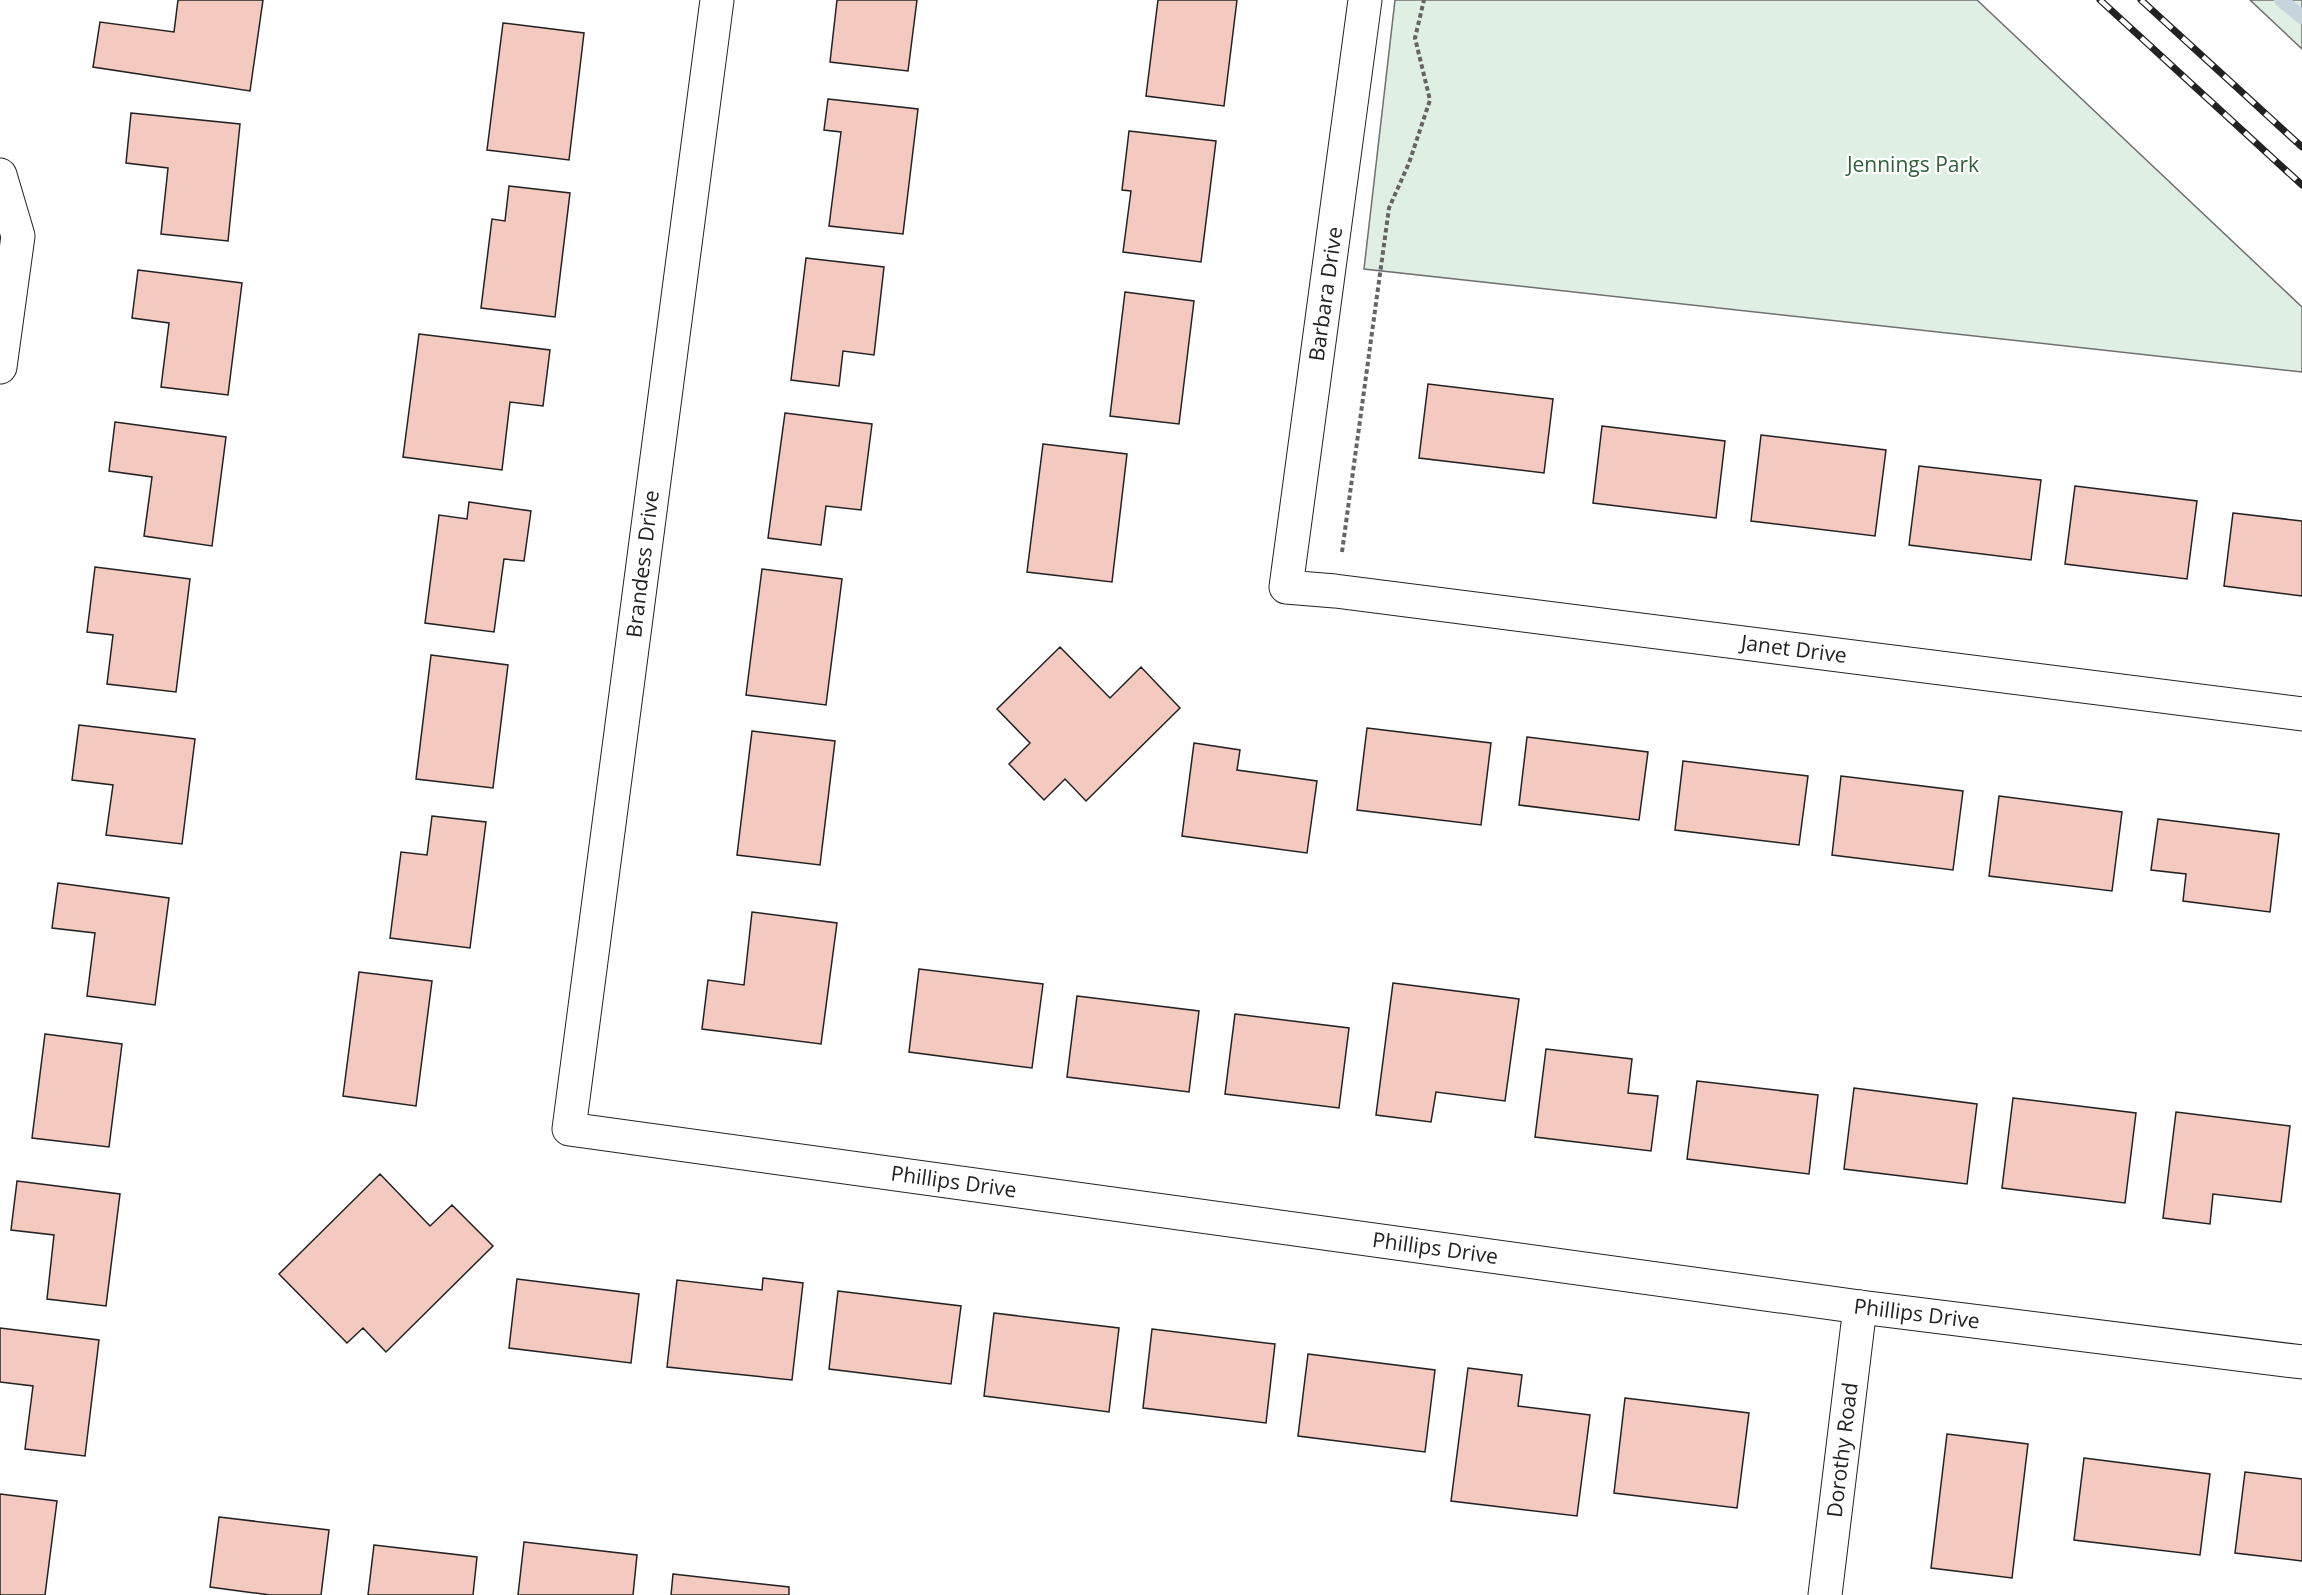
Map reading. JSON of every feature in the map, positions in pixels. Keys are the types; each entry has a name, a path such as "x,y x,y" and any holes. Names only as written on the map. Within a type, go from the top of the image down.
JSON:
{"street":[{"name":"Brandess Drive","path":"569,1129 717,0"},
{"name":"Barbara Drive","path":"1287,587 1365,0"},
{"path":"0,175 18,236 0,367"},
{"name":"Janet Drive","path":"1287,587 1335,591 2302,714"},
{"name":"Phillips Drive","path":"569,1129 1860,1307 2302,1362"},
{"name":"Dorothy Road","path":"1825,1595 1860,1307"}],"path":[{"path":"1335,591 1389,208 1409,163 1430,100 1414,38 1424,0"}],"green space":[{"name":"Jennings Park","path":"1395,0 1977,0 2302,307 2302,372 1364,269"},
{"path":"2250,0 2302,0 2302,49"}],"building":[{"path":"178,0 263,0 250,91 93,67 100,22 174,32"},
{"path":"837,0 917,0 908,71 830,62"},
{"path":"1158,0 1237,0 1224,106 1146,96"},
{"path":"503,23 584,33 569,160 487,150"},
{"path":"828,99 918,109 903,234 829,226 841,132 824,130"},
{"path":"131,113 240,124 228,241 161,234 168,168 126,163"},
{"path":"1129,131 1216,141 1201,262 1123,252 1131,191 1122,190"},
{"path":"509,186 570,193 555,317 481,308 492,219 505,221"},
{"path":"806,258 884,267 874,355 843,351 839,386 791,380"},
{"path":"138,270 242,283 228,395 161,387 169,323 132,318"},
{"path":"1125,292 1194,301 1179,424 1110,416"},
{"path":"419,334 550,350 543,406 510,402 502,470 403,457"},
{"path":"1428,384 1553,399 1544,473 1419,458"},
{"path":"785,413 872,424 861,510 826,506 821,545 768,538"},
{"path":"115,422 226,437 212,546 144,536 152,477 109,471"},
{"path":"1602,426 1725,441 1716,518 1593,503"},
{"path":"1761,435 1886,450 1875,536 1751,521"},
{"path":"1043,444 1127,454 1112,582 1027,572"},
{"path":"1919,466 2041,480 2031,560 1909,545"},
{"path":"2075,486 2197,501 2187,579 2065,564"},
{"path":"469,502 531,511 524,561 504,559 494,632 425,623 439,515 467,519"},
{"path":"2233,513 2302,521 2302,596 2224,586"},
{"path":"95,567 190,579 176,692 107,684 113,635 87,632"},
{"path":"762,569 842,579 826,705 746,695"},
{"path":"1060,647 1110,698 1141,667 1180,708 1086,801 1065,779 1044,800 1009,764 1030,743 997,709"},
{"path":"431,655 508,665 493,788 416,779"},
{"path":"79,725 195,739 182,844 106,835 113,785 72,780"},
{"path":"1367,728 1491,743 1481,825 1357,810"},
{"path":"752,731 835,741 820,865 737,855"},
{"path":"1527,737 1648,752 1639,820 1519,805"},
{"path":"1194,743 1240,750 1237,770 1317,781 1307,853 1182,836"},
{"path":"1683,761 1808,776 1799,845 1675,830"},
{"path":"1841,776 1963,791 1953,870 1832,855"},
{"path":"1999,796 2122,812 2112,891 1989,876"},
{"path":"432,816 486,822 470,948 390,938 401,852 427,855"},
{"path":"2158,819 2279,834 2270,912 2183,901 2186,874 2151,870"},
{"path":"58,883 169,898 155,1005 87,996 95,933 52,928"},
{"path":"752,912 837,923 821,1044 702,1029 708,980 744,985"},
{"path":"919,969 1043,984 1032,1068 909,1052"},
{"path":"359,972 432,981 416,1106 343,1096"},
{"path":"1393,983 1519,999 1505,1101 1436,1092 1431,1122 1376,1115"},
{"path":"1077,996 1199,1011 1189,1092 1067,1077"},
{"path":"1235,1014 1349,1028 1339,1108 1225,1094"},
{"path":"45,1034 122,1044 109,1147 32,1138"},
{"path":"1546,1049 1632,1059 1628,1093 1658,1096 1651,1151 1535,1137"},
{"path":"1697,1081 1818,1095 1809,1174 1687,1159"},
{"path":"1854,1088 1977,1104 1967,1184 1844,1169"},
{"path":"2013,1098 2136,1113 2125,1203 2002,1188"},
{"path":"2176,1112 2290,1126 2281,1202 2213,1194 2210,1224 2163,1218"},
{"path":"380,1174 430,1226 452,1205 493,1246 386,1352 363,1328 347,1343 279,1274"},
{"path":"17,1181 120,1194 106,1306 47,1299 54,1235 11,1230"},
{"path":"763,1278 803,1283 792,1380 667,1367 677,1280 762,1290"},
{"path":"517,1279 639,1294 631,1363 509,1348"},
{"path":"838,1291 961,1306 951,1384 829,1369"},
{"path":"994,1313 1119,1328 1109,1412 984,1396"},
{"path":"0,1328 99,1340 85,1456 25,1449 33,1386 0,1382"},
{"path":"1152,1329 1275,1344 1266,1423 1143,1408"},
{"path":"1308,1354 1435,1370 1425,1452 1298,1436"},
{"path":"1468,1368 1522,1375 1518,1406 1590,1415 1577,1516 1451,1501"},
{"path":"1625,1398 1749,1413 1737,1508 1614,1493"},
{"path":"1947,1434 2028,1444 2012,1578 1931,1568"},
{"path":"2084,1458 2210,1474 2200,1555 2074,1540"},
{"path":"2245,1472 2302,1479 2302,1561 2235,1553"},
{"path":"0,1494 57,1501 45,1595 0,1595"},
{"path":"219,1517 329,1530 321,1595 270,1595 210,1587"},
{"path":"524,1542 637,1555 633,1595 518,1595"},
{"path":"374,1545 477,1557 473,1595 368,1595"},
{"path":"673,1574 789,1587 789,1595 671,1595"}],"waterway":[{"path":"2281,0 2302,17"}],"railway":[{"path":"2100,0 2302,185"},
{"path":"2141,0 2302,147"}]}
